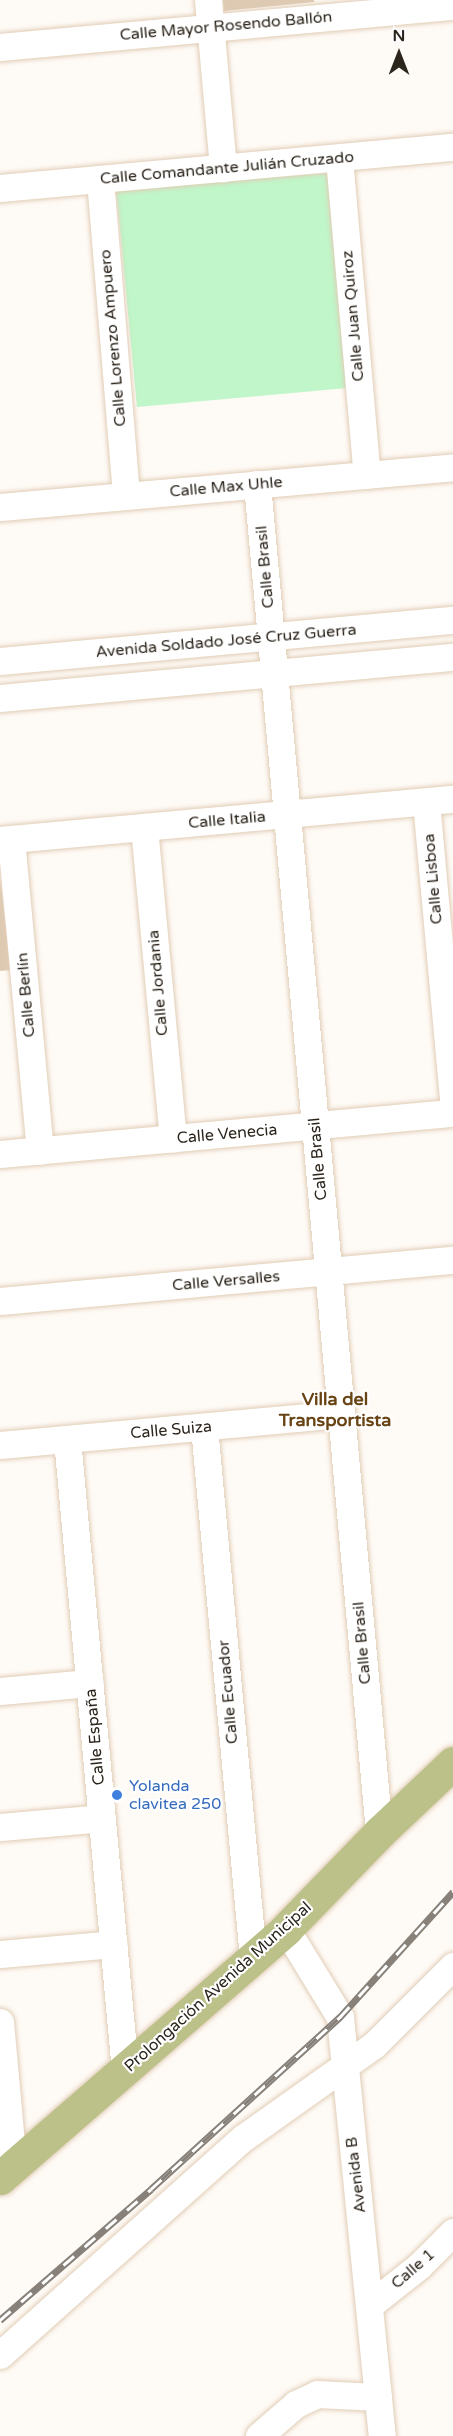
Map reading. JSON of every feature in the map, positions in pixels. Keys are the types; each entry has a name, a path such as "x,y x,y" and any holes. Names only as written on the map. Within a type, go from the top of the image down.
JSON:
{"main road":[{"name":"Prolongación Avenida Municipal","path":"7,2172 286,1929 380,1833 453,1763"}],"street":[{"path":"208,0 223,168"},
{"name":"Calle Mayor Rosendo Ballón","path":"0,47 453,6"},
{"name":"Calle Comandante Julián Cruzado","path":"0,188 453,147"},
{"name":"Calle Juan Quiroz","path":"339,158 367,475"},
{"name":"Calle Lorenzo Ampuero","path":"100,179 126,496"},
{"name":"Calle Max Uhle","path":"0,507 453,467"},
{"name":"Calle Brasil","path":"257,484 380,1833"},
{"name":"Avenida Soldado José Cruz Guerra","path":"0,662 453,620"},
{"path":"0,698 453,657"},
{"name":"Calle Italia","path":"6,840 453,799"},
{"name":"Calle Lisboa","path":"426,801 453,1100"},
{"name":"Calle Jordania","path":"144,827 173,1139"},
{"name":"Calle Berlín","path":"6,840 12,977 40,1151"},
{"name":"Calle Venecia","path":"0,1154 453,1113"},
{"name":"Calle Versalles","path":"0,1301 453,1260"},
{"name":"Calle Suiza","path":"0,1445 341,1414"},
{"name":"Calle Ecuador","path":"204,1427 253,1958"},
{"name":"Calle España","path":"67,1439 125,2071"},
{"path":"0,1691 90,1683"},
{"path":"0,1827 102,1818"},
{"name":"Avenida B","path":"286,1929 340,2017 371,2304 382,2436"},
{"path":"0,1954 114,1944"},
{"path":"0,2355 243,2138 344,2069 374,2045 453,1966"},
{"path":"0,2022 7,2172"},
{"name":"Calle 1","path":"371,2304 419,2266 453,2232"},
{"path":"259,2436 296,2404 317,2394 378,2397"}],"green space":[{"path":"333,173 347,388 137,407 116,188"}],"building":[{"path":"223,0 314,0 314,2 224,11"},
{"path":"0,878 11,970 0,971"}],"railway":[{"path":"0,2320 151,2189 340,2017 453,1892"}],"place":[{"name":"Yolanda clavitea 250","path":"117,1795"}],"district":[{"name":"Villa del Transportista","path":"335,1410"}]}
